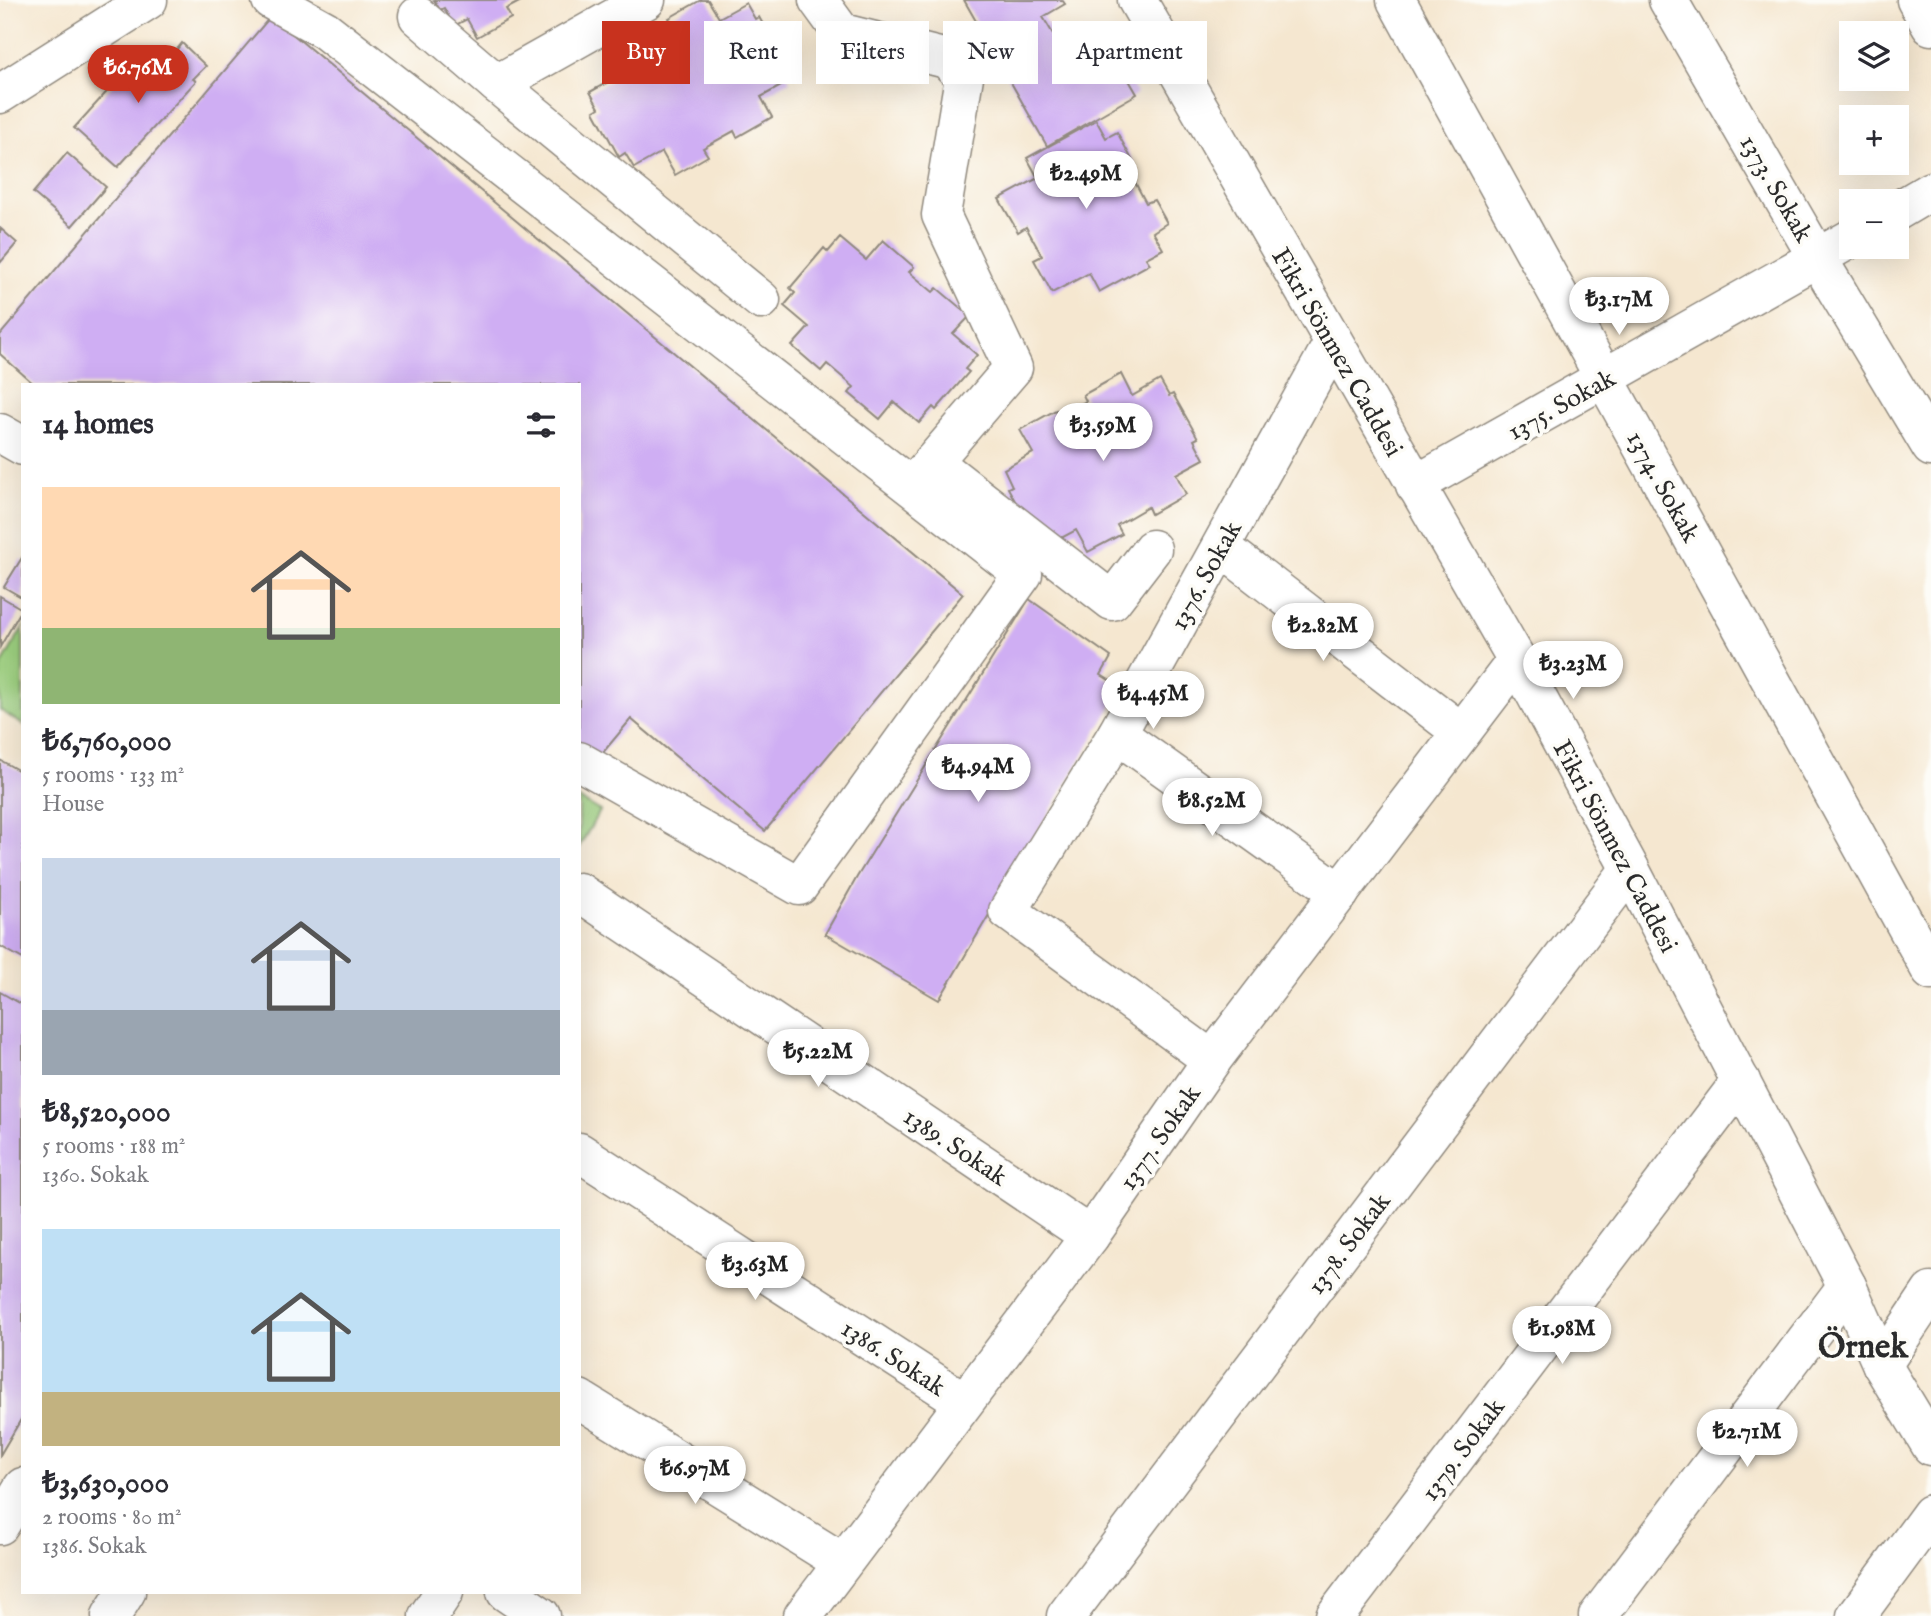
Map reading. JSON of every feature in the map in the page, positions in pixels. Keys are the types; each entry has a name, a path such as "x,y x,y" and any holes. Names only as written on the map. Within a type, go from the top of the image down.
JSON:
{"street":[{"path":"0,94 148,0"},
{"path":"271,0 325,30 923,474 1112,601 1152,549"},
{"path":"497,84 646,0"},
{"path":"818,0 842,33 947,59 964,77 941,215 1013,368 923,474"},
{"name":"Fikri Sönmez Caddesi","path":"1137,0 1517,660 1741,1081 1847,1286 1882,1365 1931,1446"},
{"name":"1374. Sokak","path":"1396,0 1931,971"},
{"name":"1373. Sokak","path":"1668,0 1931,447"},
{"path":"1916,0 1931,26"},
{"path":"418,16 761,300"},
{"path":"1909,204 1931,191"},
{"name":"1375. Sokak","path":"1415,485 1839,246"},
{"name":"1376. Sokak","path":"1212,1060 1008,911 1117,734 1333,343"},
{"path":"0,433 21,445"},
{"path":"581,762 799,886 1023,574 923,474"},
{"path":"1221,547 1461,732"},
{"name":"1377. Sokak","path":"803,1616 1090,1236 1212,1060 1517,660"},
{"path":"1117,734 1340,893"},
{"name":"1378. Sokak","path":"1066,1616 1630,869"},
{"name":"1389. Sokak","path":"581,893 1090,1236"},
{"name":"1379. Sokak","path":"1335,1616 1741,1081"},
{"name":"1386. Sokak","path":"581,1153 963,1401"},
{"path":"1598,1616 1847,1286"},
{"path":"1882,1365 1931,1292"},
{"path":"581,1400 842,1562"},
{"path":"0,1525 21,1490"},
{"path":"1856,1616 1931,1514"},
{"path":"111,1616 125,1594"},
{"path":"428,1616 443,1594"},
{"path":"509,1594 541,1616"}],"green space":[{"path":"21,631 21,724 0,710 0,668"},
{"path":"581,800 600,811 581,844"}],"building":[{"path":"434,0 523,0 506,9 511,18 477,37 467,19 454,26 444,8 440,10"},
{"path":"701,0 708,0 719,18 746,3 755,19 759,17 761,21 704,21 704,84 785,84 761,97 772,117 737,137 734,131 703,148 708,156 675,175 662,152 634,168 625,153 619,157 594,111 599,108 590,92 604,84 690,84 690,21 671,21 669,18"},
{"path":"964,0 1062,0 1065,4 1043,17 1052,32 1052,84 1131,84 1137,94 1047,146 1012,84 1038,84 1038,21 976,21"},
{"path":"271,16 963,594 765,831 631,719 595,762 581,750 581,383 33,383 0,354 0,335"},
{"path":"182,43 206,66 193,79 196,81 118,167 74,128 132,64 148,78"},
{"path":"1096,120 1106,138 1117,132 1135,165 1128,169 1146,203 1154,200 1167,223 1153,232 1163,249 1146,258 1150,264 1099,292 1089,273 1052,293 1034,260 1042,256 1026,227 1018,232 999,199 1038,178 1027,158"},
{"path":"67,153 106,187 72,226 33,193"},
{"path":"0,228 17,243 0,263"},
{"path":"840,238 866,260 883,240 914,267 909,272 933,292 937,288 970,316 953,334 977,355 965,369 969,372 936,410 933,407 919,423 894,402 880,419 849,393 854,387 827,364 821,371 792,346 809,327 784,306 795,293 790,288 824,248 828,252"},
{"path":"1121,374 1132,396 1160,380 1169,396 1173,394 1198,438 1194,440 1204,459 1176,474 1186,494 1151,514 1148,507 1117,525 1122,534 1088,552 1076,530 1048,545 1033,534 1008,488 1012,486 1004,469 1033,453 1020,430 1056,410 1059,416 1086,401 1083,395"},
{"path":"21,559 21,597 4,587"},
{"path":"0,596 21,611 0,647"},
{"path":"1029,599 1111,657 1101,675 1122,688 939,1000 825,934 857,877"},
{"path":"0,760 21,772 21,958 0,946"},
{"path":"0,992 21,1004 21,1419 0,1455"}],"district":[{"name":"Örnek","path":"1863,1345"}]}
